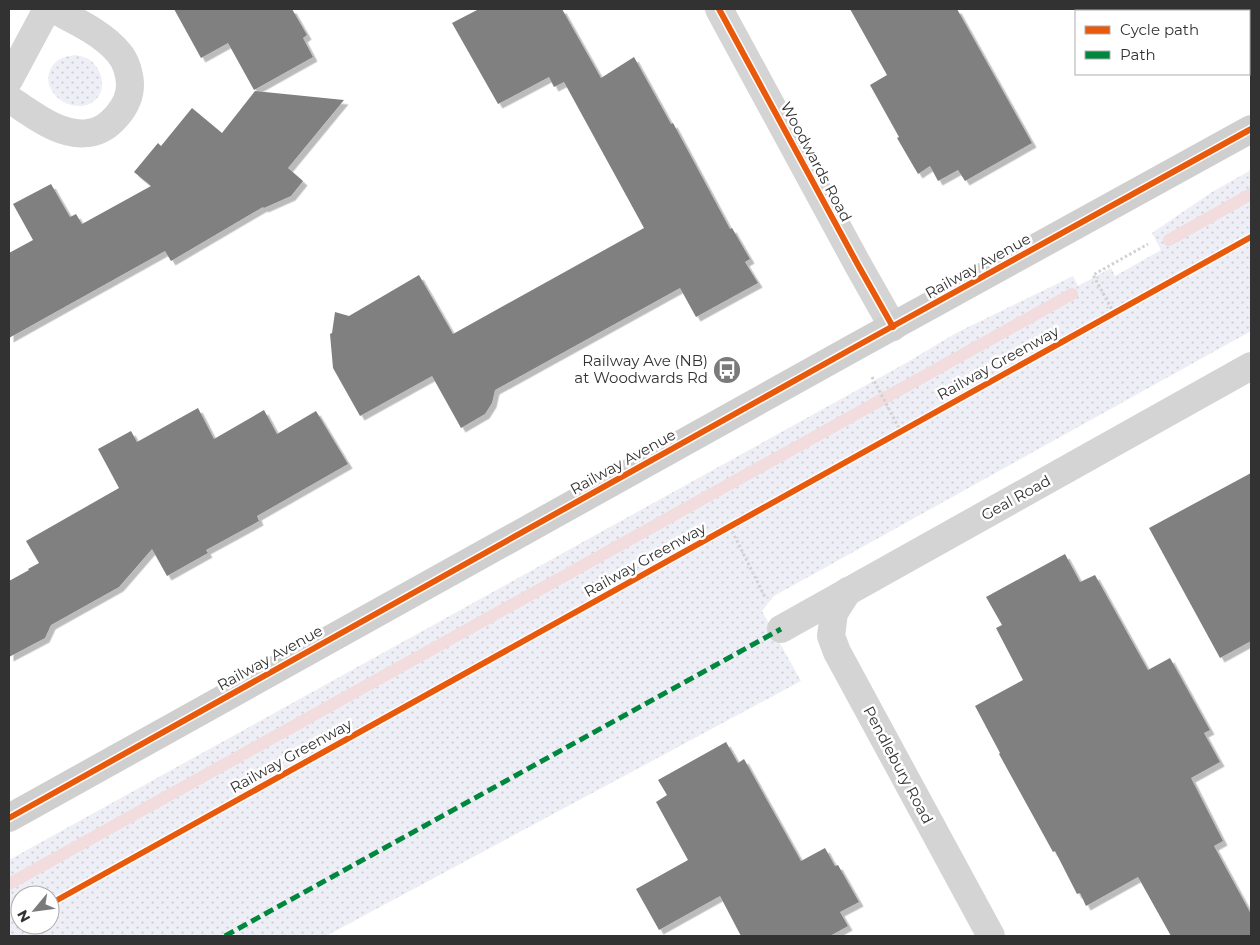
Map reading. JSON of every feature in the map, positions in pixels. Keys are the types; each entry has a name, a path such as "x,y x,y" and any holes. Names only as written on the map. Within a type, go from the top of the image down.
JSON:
{"main road":[{"name":"Railway Avenue","path":"9,818 1251,129"}],"street":[{"path":"9,80 47,9"},
{"path":"9,99 50,124 70,132 88,134 103,128 118,117 126,101 130,86 127,68 121,54 102,37 53,9"},
{"name":"Woodwards Road","path":"719,9 893,327"},
{"name":"Geal Road","path":"780,629 1251,366"},
{"name":"Pendlebury Road","path":"848,591 834,613 831,636 837,652 991,936"}],"path":[{"path":"1114,313 1093,275 1148,244"},
{"path":"1105,318 1122,308"},
{"path":"878,388 901,432"},
{"path":"892,437 909,427"},
{"path":"730,527 780,629"}],"shaded area":[{"path":"75,55 90,60 98,69 102,80 101,92 98,97 83,106 70,105 59,99 54,94 48,81 51,68 56,61"},
{"path":"1251,170 1251,331 774,596 762,611 801,681 326,936 9,936 9,860 906,363 956,333 1073,276 1078,286 1111,268 1115,276 1161,250 1152,233 1212,192"}],"building":[{"path":"174,9 292,9 307,35 303,38 313,57 254,90 228,43 201,58"},
{"path":"479,9 562,9 601,78 634,57 671,124 673,123 730,229 732,228 750,259 745,262 758,283 696,317 680,288 495,390 492,403 485,414 461,428 432,376 360,416 333,368 330,334 332,333 335,312 349,316 419,275 453,334 644,228 564,82 554,87 549,77 498,104 452,23"},
{"path":"850,9 957,9 1032,143 965,181 958,170 938,181 930,166 918,174 870,85 887,75"},
{"path":"255,91 344,100 288,168 303,181 291,196 263,207 171,261 165,251 9,338 9,253 33,240 13,204 51,184 70,217 76,214 82,224 151,186 134,172 158,143 161,146 192,108 222,133"},
{"path":"198,408 214,439 264,410 277,434 316,411 348,464 257,516 259,521 206,550 208,553 167,576 152,549 119,587 51,625 45,638 9,657 9,581 39,563 26,541 119,488 98,449 131,431 137,442"},
{"path":"1251,473 1251,641 1220,658 1149,528"},
{"path":"1065,554 1080,582 1095,575 1148,670 1170,658 1210,730 1204,733 1220,762 1191,778 1223,841 1214,846 1251,914 1251,936 1171,936 1138,877 1086,906 1080,893 1077,894 1055,851 1053,852 975,706 1023,680 996,628 1002,625 986,597"},
{"path":"726,742 738,763 744,759 801,861 825,848 835,866 838,865 859,902 840,912 848,926 830,936 741,936 720,896 659,930 636,889 688,860 656,802 667,795 658,780"}],"waterway":[{"path":"1169,240 1251,194"},
{"path":"9,884 1072,294"}],"marked path":[{"path":"225,936 781,629"}],"cycle path":[{"path":"719,9 893,327"},
{"path":"9,818 1251,129"},
{"name":"Railway Greenway","path":"60,898 1251,237"}],"place":[{"name":"Railway Ave (NB) at Woodwards Rd","path":"727,370"}]}
